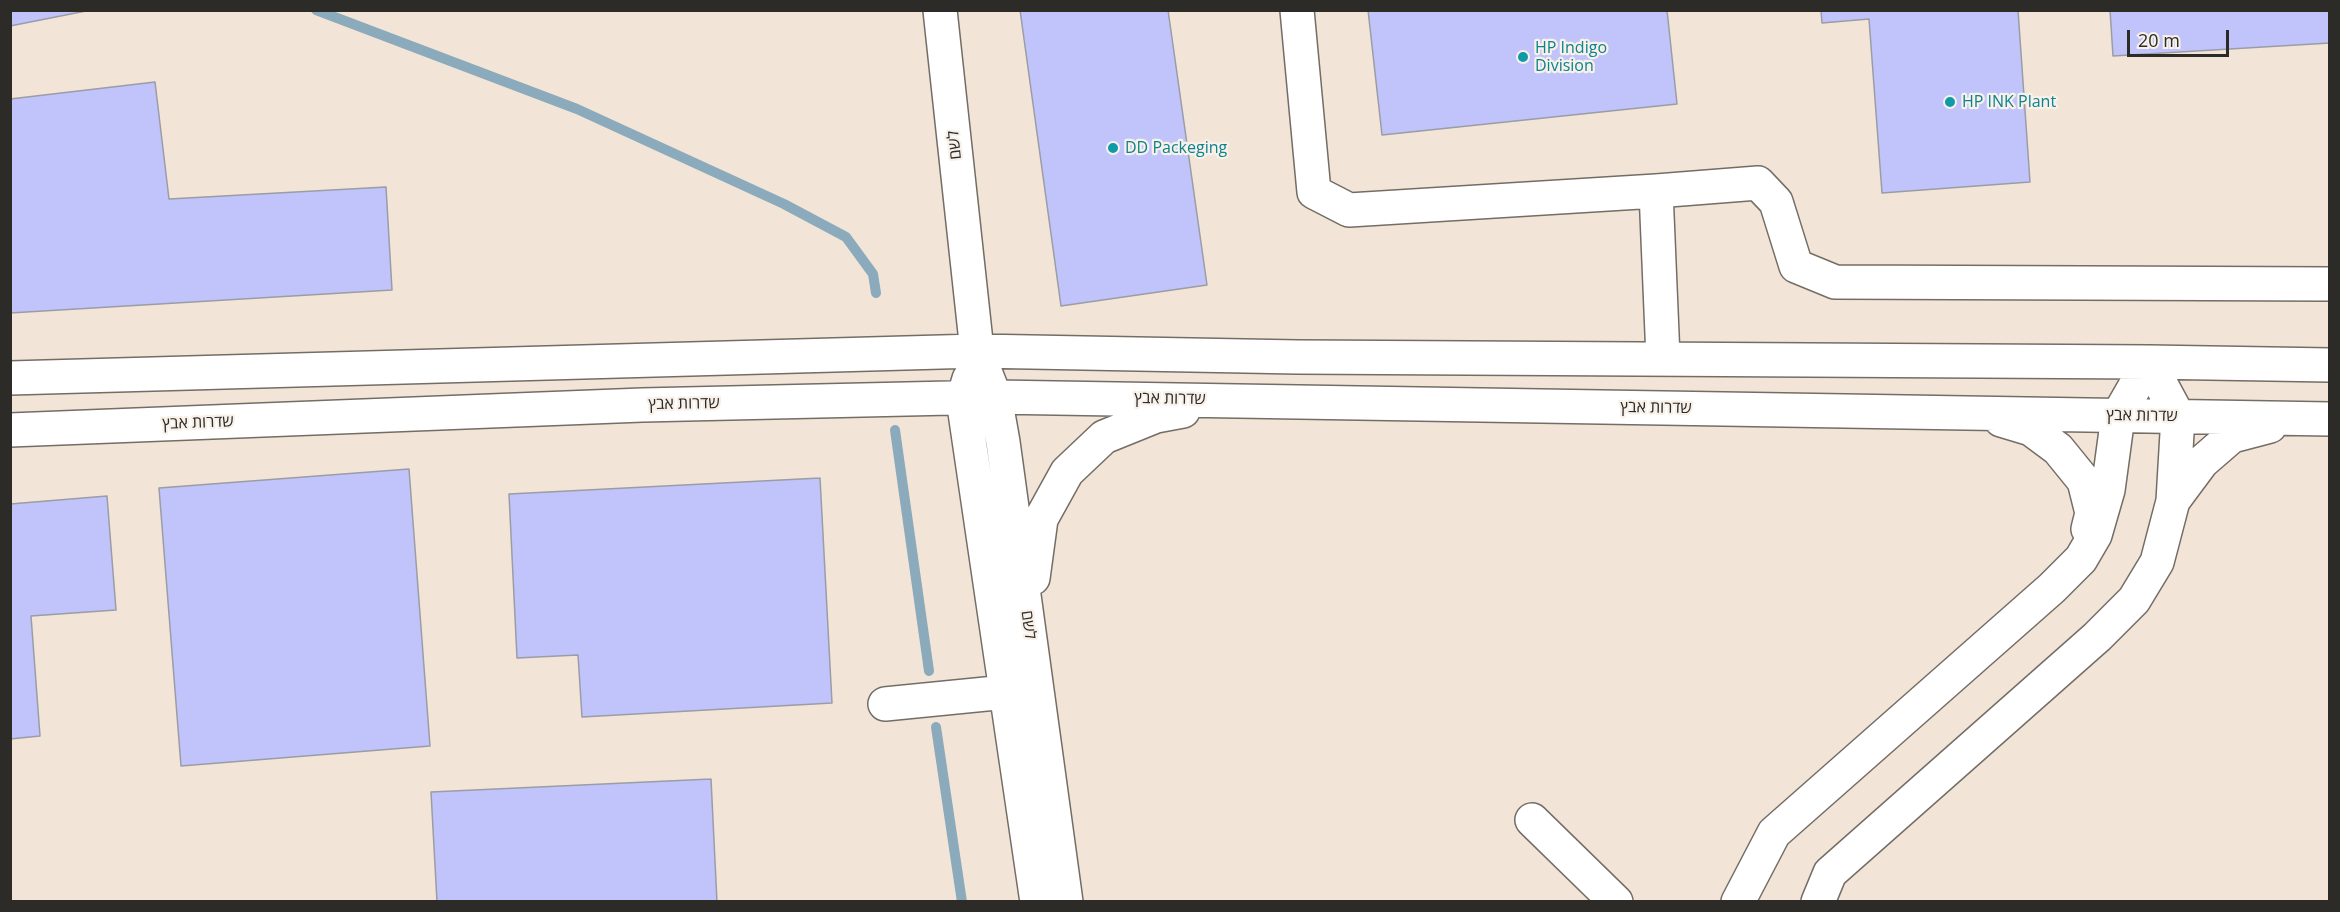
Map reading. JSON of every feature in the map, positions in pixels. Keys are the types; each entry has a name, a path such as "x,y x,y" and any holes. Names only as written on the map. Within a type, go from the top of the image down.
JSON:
{"street":[{"name":"לשם","path":"940,10 977,351 979,398 1006,692 1037,902"},
{"path":"1298,10 1314,192 1349,210 1758,183 1776,202 1796,266 1834,282 2330,284"},
{"path":"1656,191 1663,358"},
{"path":"10,378 977,351 1298,357 1663,358 2330,365"},
{"path":"1738,902 1774,833 2030,607 2081,559 2096,535 2108,490 2118,416 2149,362"},
{"path":"1818,902 1830,873 2097,637 2134,600 2157,562 2173,501 2178,416 2149,362"},
{"name":"לשם","path":"979,398 1029,634 1066,902"},
{"name":"שדרות אבץ","path":"10,430 642,405 979,398 1234,400 2324,419"},
{"path":"1029,634 1034,564 1041,519 1067,472 1104,437 1156,416 1234,400"},
{"path":"1983,413 2031,429 2058,448 2084,481 2092,513 2081,559"},
{"path":"2173,501 2202,462 2232,436 2267,426 2324,419"},
{"path":"885,704 1006,692"},
{"path":"1532,820 1616,902"},
{"path":"1058,849 1078,902"}],"shaded area":[{"path":"11,11 2329,11 2329,901 11,901"}],"building":[{"path":"10,10 91,10 10,26"},
{"name":"DD Packeging","path":"1020,10 1168,10 1207,285 1061,306"},
{"name":"HP Indigo Division","path":"1368,10 1667,10 1677,104 1382,135"},
{"name":"HP INK Plant","path":"1821,10 2018,10 2030,182 1882,193 1869,19 1822,23"},
{"path":"2110,10 2330,10 2330,43 2113,56"},
{"path":"155,82 169,199 386,187 392,290 10,313 10,99"},
{"path":"409,469 430,746 181,766 159,488"},
{"path":"820,478 832,703 582,717 578,655 517,658 509,494"},
{"path":"107,496 116,610 31,616 40,736 10,739 10,504"},
{"path":"711,779 717,902 437,902 431,792"}],"waterway":[{"path":"316,10 577,109 784,204 846,237 873,274 876,293"},
{"path":"895,430 929,671"},
{"path":"936,727 962,902"}],"place":[{"name":"HP Indigo Division","path":"1523,57"},
{"name":"HP INK Plant","path":"1950,102"},
{"name":"DD Packeging","path":"1113,148"}]}
